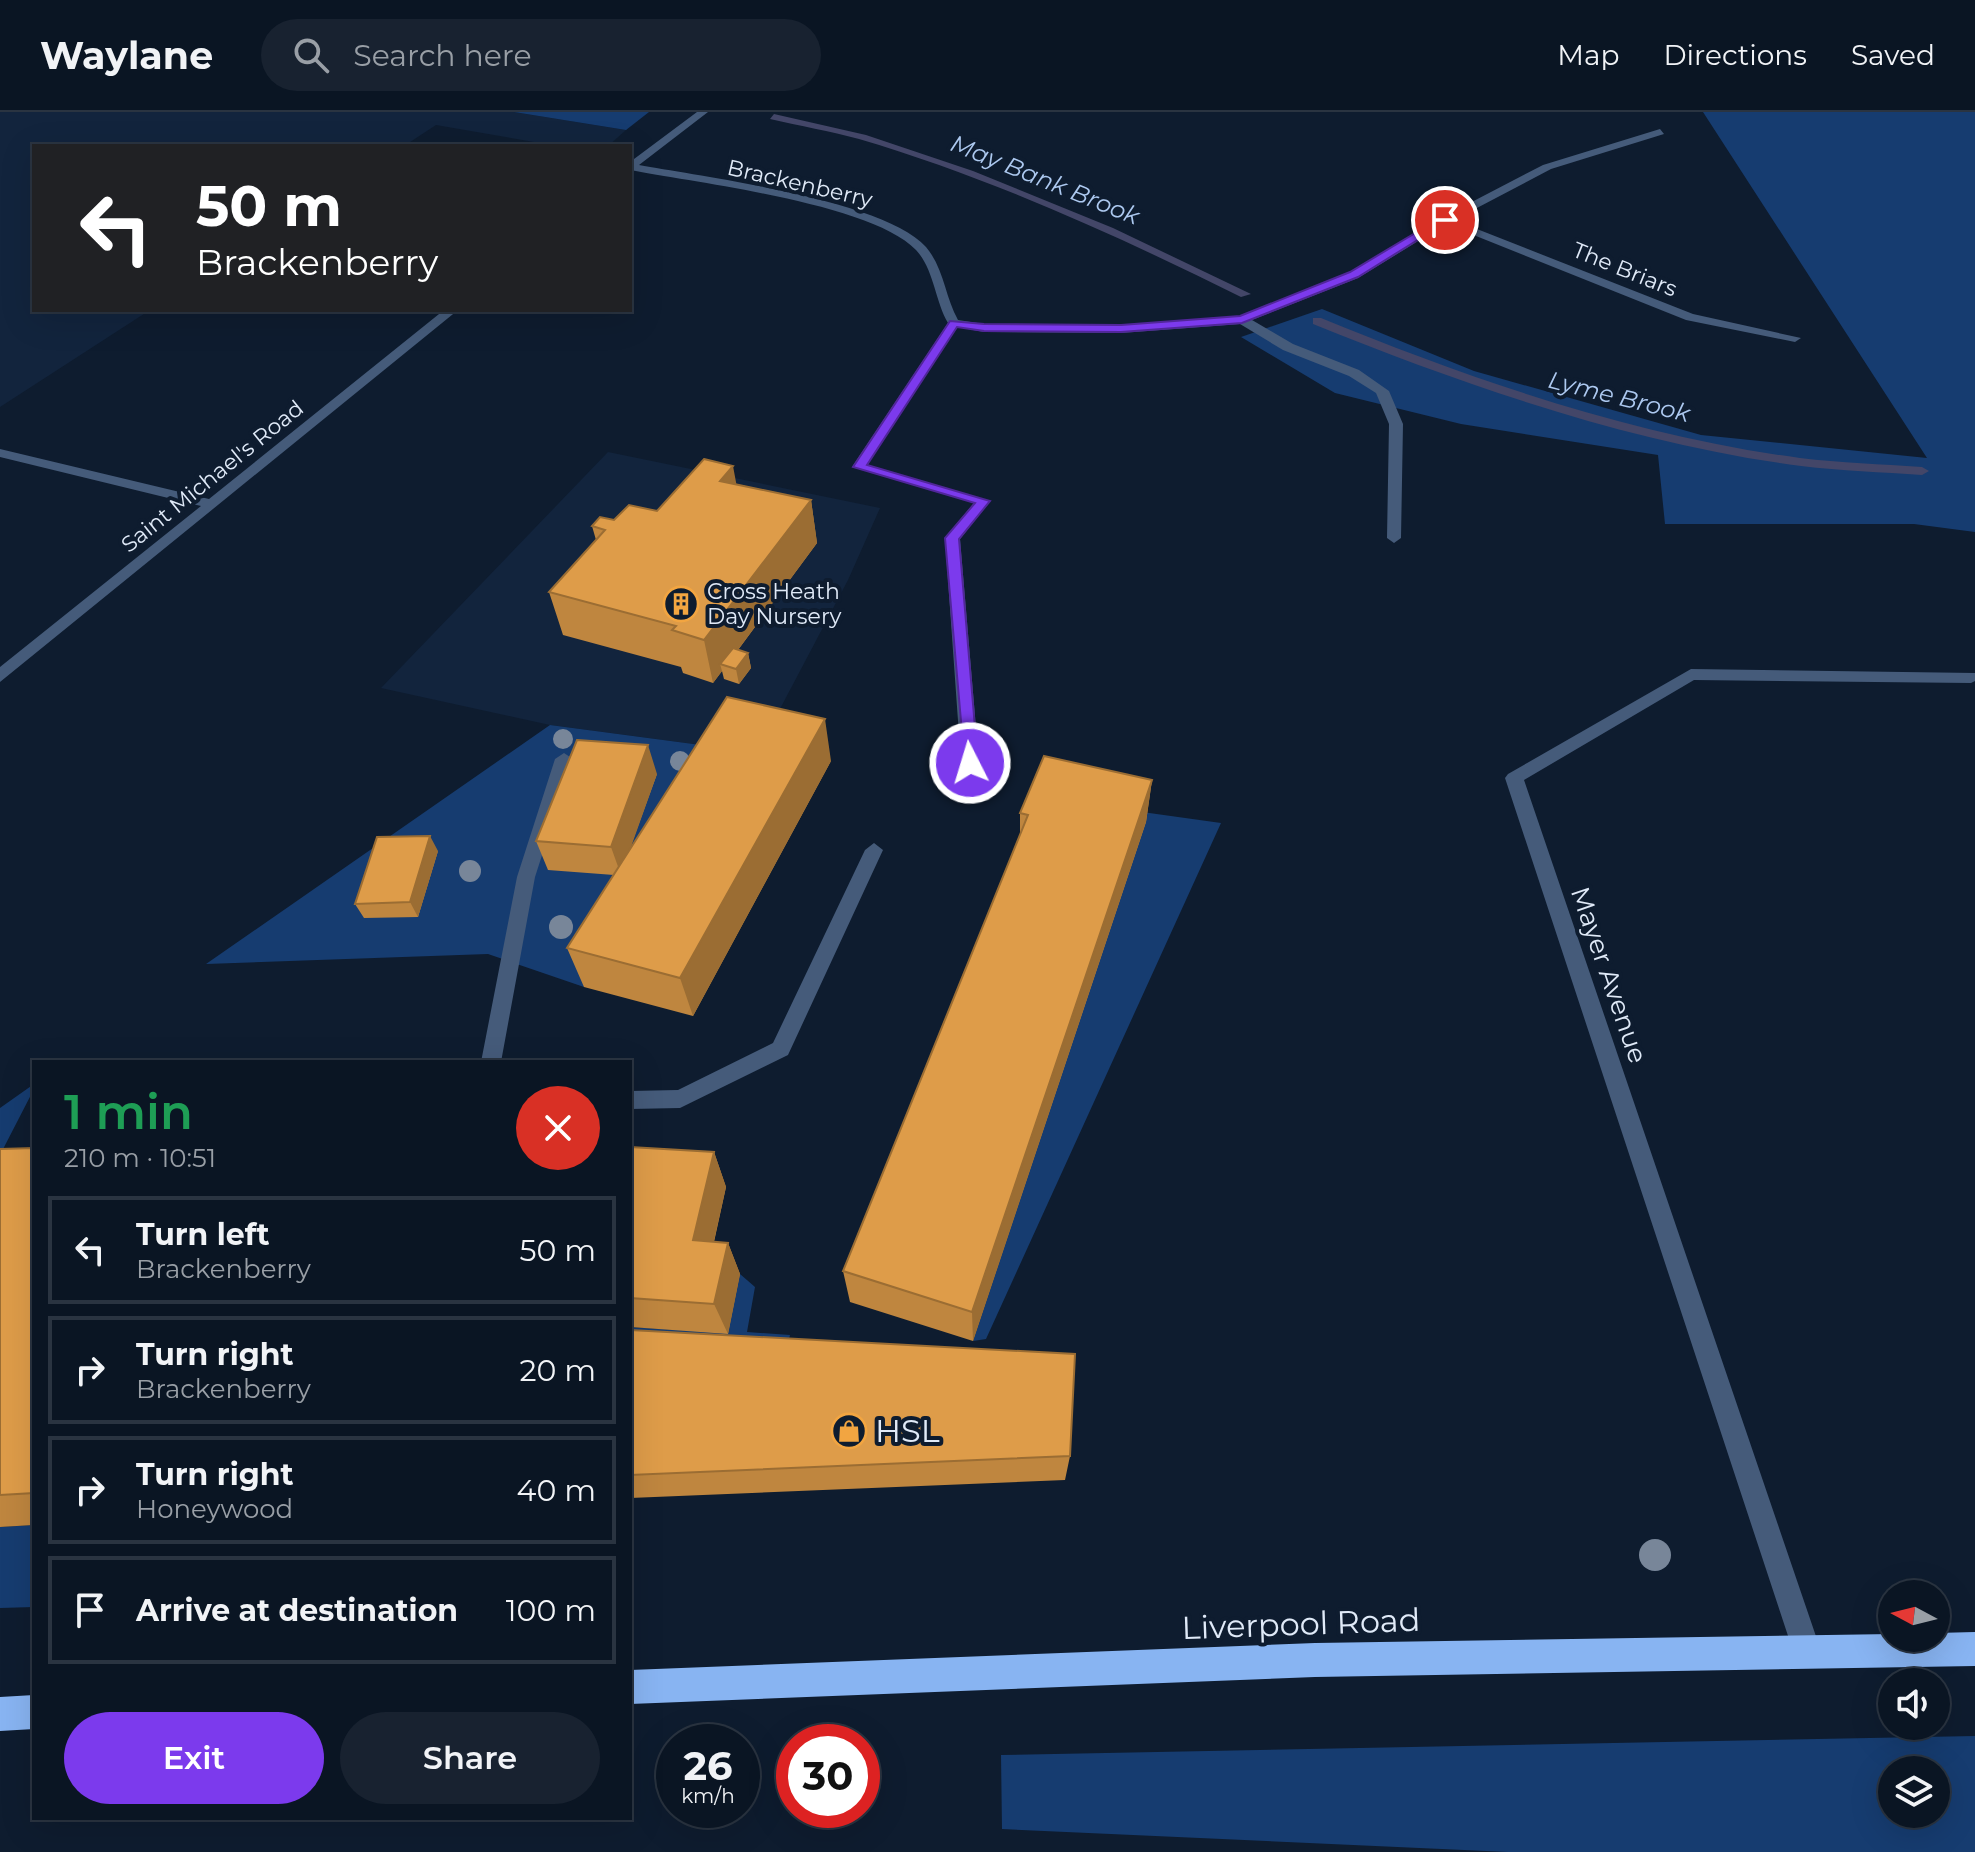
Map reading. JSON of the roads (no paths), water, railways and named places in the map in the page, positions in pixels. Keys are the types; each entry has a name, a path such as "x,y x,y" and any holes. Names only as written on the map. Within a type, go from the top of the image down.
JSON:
{"highway":[{"name":"Liverpool Road","path":"632,1687 1315,1660 1975,1649"},
{"path":"0,1714 32,1712"}],"street":[{"path":"632,165 703,112"},
{"path":"970,763 952,538 983,501 859,467 954,323 984,328 1121,329 1242,320 1354,275 1445,220 1547,167 1660,132"},
{"name":"Brackenberry","path":"632,167 835,207 892,227 921,248 935,274 941,305 954,323"},
{"name":"The Briars","path":"1445,220 1690,317 1795,338"},
{"name":"Saint Michael's Road","path":"0,676 450,312"},
{"path":"1242,320 1288,347 1354,373 1382,391 1396,424 1394,538"},
{"path":"0,453 211,504"},
{"name":"Mayer Avenue","path":"1807,1651 1514,778 1691,674 1971,677"},
{"path":"491,1060 526,877 564,759"},
{"path":"632,1100 680,1099 781,1049 874,850"}],"waterway":[{"name":"May Bank Brook","path":"774,117 863,137 969,174 1109,230 1245,294"},
{"name":"Lyme Brook","path":"1317,321 1487,385 1662,435 1799,462 1922,471"}],"place":[{"name":"Cross Heath Day Nursery","path":"681,604"},
{"name":"HSL","path":"849,1431"}]}
